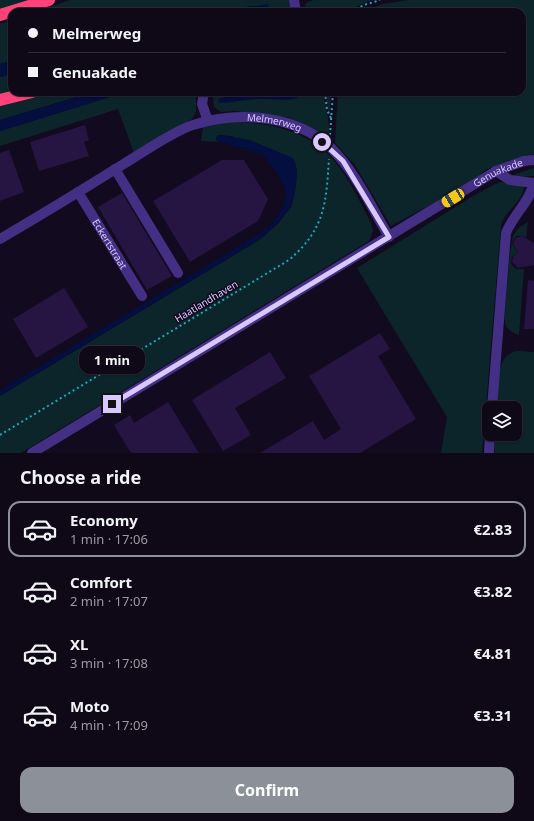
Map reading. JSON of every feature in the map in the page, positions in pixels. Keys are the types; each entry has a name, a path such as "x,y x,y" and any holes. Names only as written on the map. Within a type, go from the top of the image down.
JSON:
{"highway":[{"path":"23,8 49,0"},
{"path":"0,100 16,96"}],"street":[{"path":"0,239 186,128 208,121 202,104 203,96"},
{"name":"Melmerweg","path":"208,121 236,117 274,120 302,130 330,147 343,161 389,237"},
{"name":"Genuakade","path":"32,453 496,171 524,161 534,160"},
{"path":"115,169 178,273"},
{"path":"493,401 506,233 512,218 531,194 534,183 510,180 496,171"},
{"name":"Eckertstraat","path":"78,192 142,296"},
{"path":"489,453 490,441"}],"path":[{"path":"359,8 380,0"},
{"path":"325,96 327,110 331,118"},
{"path":"331,118 333,96"},
{"name":"Haatlandhaven","path":"0,435 293,256 301,249 315,231 324,209 327,193 331,118"}],"green space":[{"path":"0,0 29,0 0,10"},
{"path":"70,0 289,0 290,8 263,8 250,6 241,8 47,8"},
{"path":"314,0 372,0 355,8 306,8 305,5 307,2"},
{"path":"408,0 534,0 534,154 487,169 463,187 391,226 355,165 335,143 338,96 526,96 526,8 372,8 383,4"},
{"path":"8,21 8,62 0,64 0,24"},
{"path":"8,75 8,94 0,97 0,77"},
{"path":"33,96 80,96 0,120 0,105"},
{"path":"113,96 196,96 196,111 192,119 134,153 118,109 0,146 0,131"},
{"path":"235,96 220,98 250,99 290,96 324,96 329,135 326,137 288,117 235,111 221,112 214,107 213,97"},
{"path":"326,96 331,96 330,113 328,110"},
{"path":"229,122 260,124 290,131 317,145 329,155 348,180 371,223 373,231 369,241 21,453 0,453 0,396 259,240 279,223 285,213 289,210 297,169 232,136 219,135 216,137 216,140 220,142 201,141 203,127"},
{"path":"534,168 534,176 514,177 513,175"},
{"path":"499,182 521,184 524,188 520,198 506,215 501,225 486,401 482,401 482,453 441,453 447,417 357,268 473,196"},
{"path":"528,222 526,238 523,236 516,236 512,243 518,253 512,256 511,264 516,269 524,269 519,335 510,331 505,323 506,295 510,253 513,237 519,228"},
{"path":"517,351 534,352 534,453 495,453 495,441 522,441 522,401 497,401 501,366 504,359"}],"shaded area":[{"path":"268,4 268,8 246,8"},
{"path":"8,62 8,75 0,77 0,64"},
{"path":"80,96 113,96 0,131 0,120"},
{"path":"238,96 298,96 297,98 288,100 257,99 229,103 220,103 218,101 220,98"},
{"path":"219,135 250,140 293,158 297,169 297,176 296,190 291,208 272,229 259,240 0,396 0,390 256,236 274,221 283,207 285,200 283,184 279,177 264,155 220,142 216,140 216,137"}],"building":[{"path":"85,125 89,140 84,142 89,156 39,171 30,142"},
{"path":"9,150 24,192 0,201 0,153"},
{"path":"222,160 244,160 268,199 258,221 190,262 153,201"},
{"path":"122,193 172,276 147,290 98,207"},
{"path":"522,236 534,243 534,265 518,268 512,262 513,256 518,253 513,243 516,238"},
{"path":"528,280 534,281 534,329 524,329"},
{"path":"64,288 88,327 36,358 13,319"},
{"path":"380,333 390,349 378,356 416,419 360,453 260,453 313,421 324,440 341,429 309,376"},
{"path":"270,352 286,378 235,408 251,435 223,451 192,400"},
{"path":"168,402 199,453 131,453 114,425 130,415 134,423"}],"route":[{"path":"112,404 389,237 343,161 330,147 322,142"}]}
